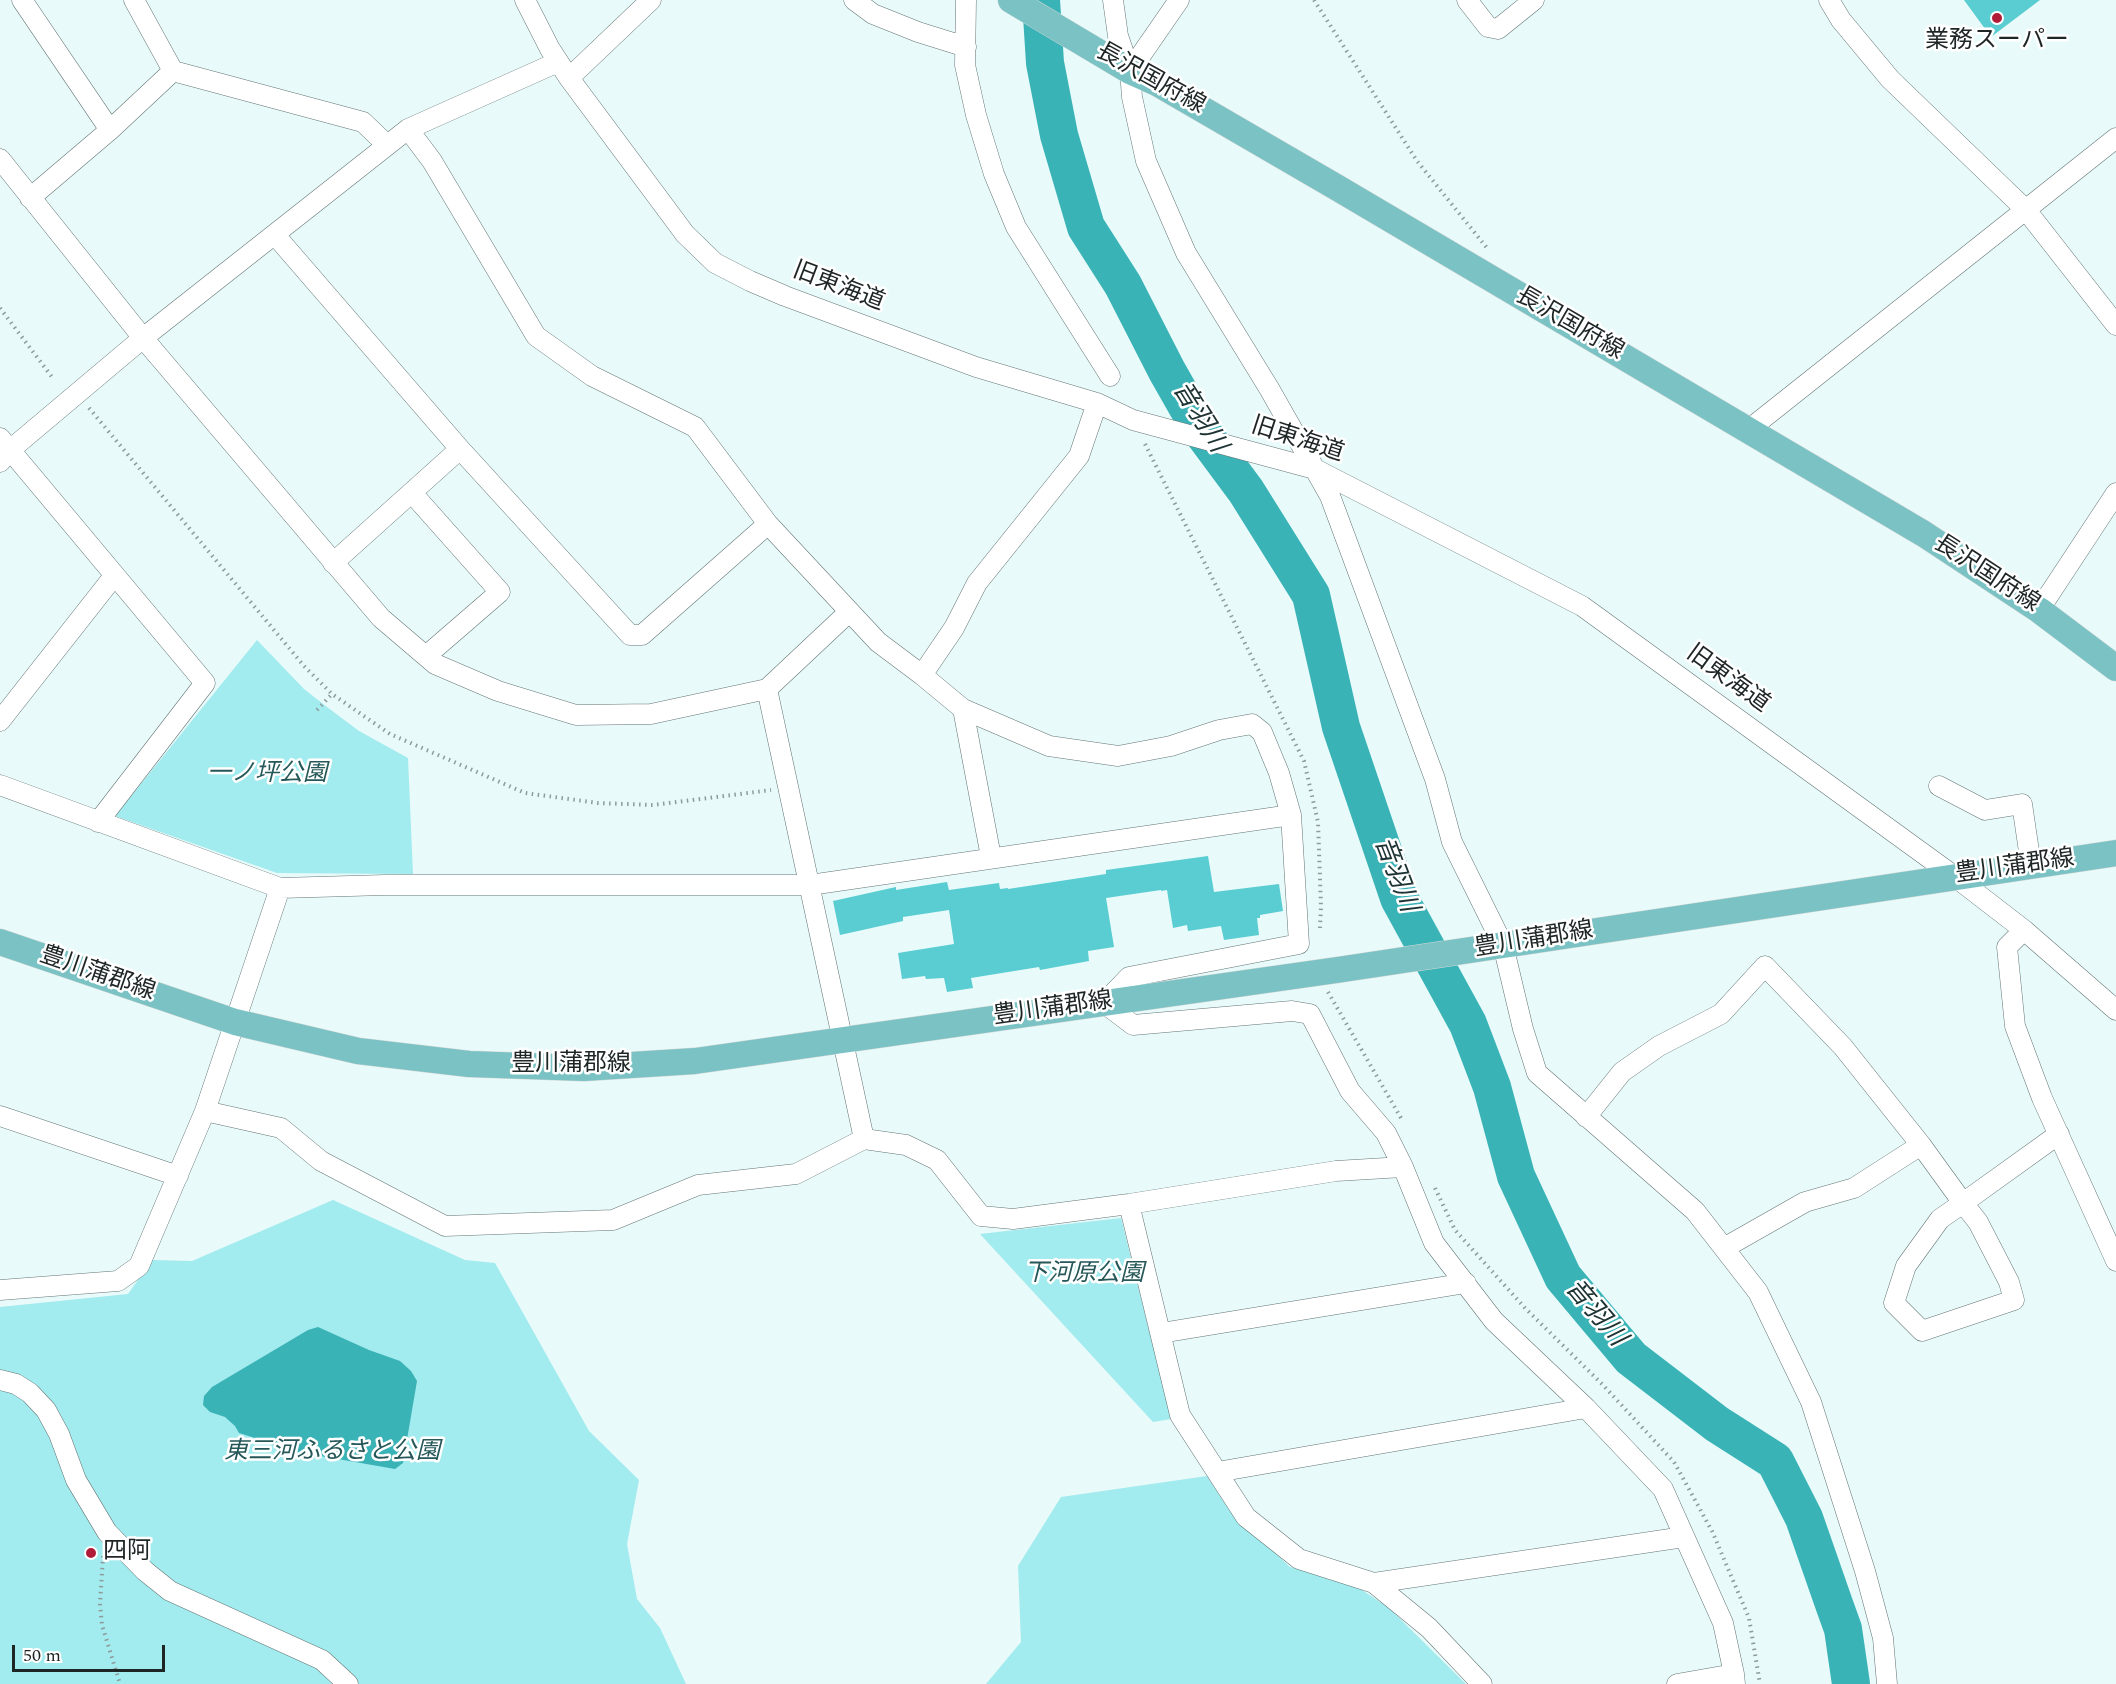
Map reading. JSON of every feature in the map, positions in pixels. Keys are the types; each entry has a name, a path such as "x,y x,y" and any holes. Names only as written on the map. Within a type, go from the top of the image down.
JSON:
{"main road":[{"name":"長沢国府線","path":"1011,0 1121,66 1157,83 1336,187 1923,534 2039,610 2116,668"},
{"name":"豊川蒲郡線","path":"0,942 235,1022 358,1051 469,1064 572,1068 695,1061 1337,970 2116,853"}],"street":[{"path":"22,0 110,130"},
{"path":"134,0 173,71 363,122 387,145"},
{"name":"旧東海道","path":"525,0 550,49 564,70 685,234 716,262 750,281 785,296 976,367 1097,403 1133,420 1306,467 1582,606 1953,876 2024,930 2116,1010"},
{"path":"98,822 205,683 3,450 408,129 564,70 651,0"},
{"path":"854,0 873,14 918,32 966,47"},
{"path":"966,0 965,65 976,115 994,174 1016,227 1110,376"},
{"path":"1113,0 1121,66 1132,97 1146,160 1186,252 1270,390 1306,467 1330,496 1435,779 1452,842 1497,946 1537,1073 1695,1211 1758,1292 1811,1402 1862,1560 1883,1638 1887,1684"},
{"path":"1121,66 1179,0"},
{"path":"1467,0 1488,27 1498,29 1534,0"},
{"path":"1828,0 1841,20 1890,79 2026,210 2116,324"},
{"path":"30,198 110,130 173,71"},
{"path":"408,129 432,161 536,336 592,376 694,427 768,524 849,612 878,642 963,709 1049,746 1118,756 1171,746 1219,730 1252,724 1262,732 1279,773 1291,815 1299,944 1129,977 1104,1003 1133,1024 1292,1011 1310,1014 1350,1091 1386,1133 1403,1167 1434,1243 1494,1321 1586,1408 1663,1489 1723,1623 1735,1679 1677,1684"},
{"path":"1747,431 2116,138"},
{"path":"0,159 143,338 333,563 381,618 435,664 498,691 576,715 651,714 767,688 849,612"},
{"path":"275,235 460,449 630,635 642,635 768,524"},
{"path":"922,675 954,628 977,583 1079,456 1097,403"},
{"path":"333,563 460,449"},
{"path":"412,493 500,592 426,656"},
{"path":"2039,610 2116,493"},
{"path":"0,721 114,576"},
{"path":"767,688 864,1139"},
{"path":"963,709 991,857"},
{"path":"0,785 280,888 385,885 810,885 1291,815"},
{"path":"1939,786 1985,810 2022,804 2031,865"},
{"path":"0,1290 118,1281 139,1266 205,1112 280,888"},
{"path":"2024,930 2007,947 2015,1026 2059,1134 2116,1261"},
{"path":"1586,1117 1622,1072 1659,1046 1720,1014 1765,966 1842,1047 1921,1145 1963,1203 1978,1222 2009,1282 2014,1300 1922,1331 1894,1303 1906,1266 1940,1219 1963,1203 2059,1134"},
{"path":"205,1112 281,1128 321,1161 445,1226 613,1220 698,1185 796,1174 864,1139 906,1145 937,1160 981,1216 1013,1219 1128,1204 1336,1171 1403,1167"},
{"path":"0,1116 178,1176"},
{"path":"1724,1248 1805,1202 1854,1188 1921,1145"},
{"path":"1128,1204 1180,1414 1246,1517 1299,1559 1374,1583 1429,1628 1482,1684"},
{"path":"1161,1333 1466,1283"},
{"path":"0,1380 16,1384 30,1393 46,1410 59,1434 76,1480 107,1532 145,1570 170,1591 322,1660 348,1684"},
{"path":"1217,1472 1586,1408"},
{"path":"1374,1583 1684,1537"}],"path":[{"path":"1314,0 1417,161 1492,254"},
{"path":"0,308 52,377"},
{"path":"88,407 304,666 332,694 390,734 525,794 598,803 653,805 773,790"},
{"path":"1133,420 1304,761"},
{"path":"317,710 332,694"},
{"path":"107,1532 102,1563 101,1614 102,1625 120,1684"}],"green space":[{"name":"一ノ坪公園","path":"257,640 304,689 327,707 359,731 408,758 413,874 277,873 115,816"},
{"name":"東三河ふるさと公園","path":"333,1200 465,1260 495,1263 589,1431 639,1480 627,1544 637,1599 660,1628 686,1684 0,1684 0,1307 128,1294 152,1260 192,1261"},
{"name":"下河原公園","path":"1121,1218 1171,1419 1153,1422 980,1234"},
{"path":"1207,1476 1229,1510 1290,1567 1350,1582 1389,1608 1466,1684 986,1684 1021,1642 1018,1566 1061,1497"}],"shaded area":[{"path":"318,1327 400,1361 411,1371 417,1381 403,1463 395,1469 275,1448 271,1443 239,1433 225,1417 210,1412 203,1405 204,1396 212,1387 308,1330"}],"building":[{"name":"業務スーパー","path":"1964,0 2040,0 1991,37"},
{"path":"1208,856 1214,892 1279,884 1283,911 1260,915 1260,918 1257,918 1259,935 1224,940 1221,926 1188,931 1187,925 1173,928 1167,890 1106,898 1114,947 1088,951 1089,961 1040,970 1039,967 971,978 973,988 947,992 944,978 926,979 925,976 902,979 898,953 954,944 949,910 903,917 903,921 840,935 833,901 896,887 896,890 947,882 949,890 999,883 1000,889 1008,889 1106,874 1106,870"}],"waterway":[{"name":"音羽川","path":"1041,0 1045,63 1059,135 1086,227 1123,285 1200,429 1246,491 1311,595 1341,727 1399,898 1468,1024 1492,1087 1516,1176 1563,1277 1631,1358 1717,1424 1775,1461 1804,1518 1843,1629 1851,1684"}],"place":[{"name":"業務スーパー","path":"1997,18"},
{"name":"四阿","path":"91,1553"}]}
